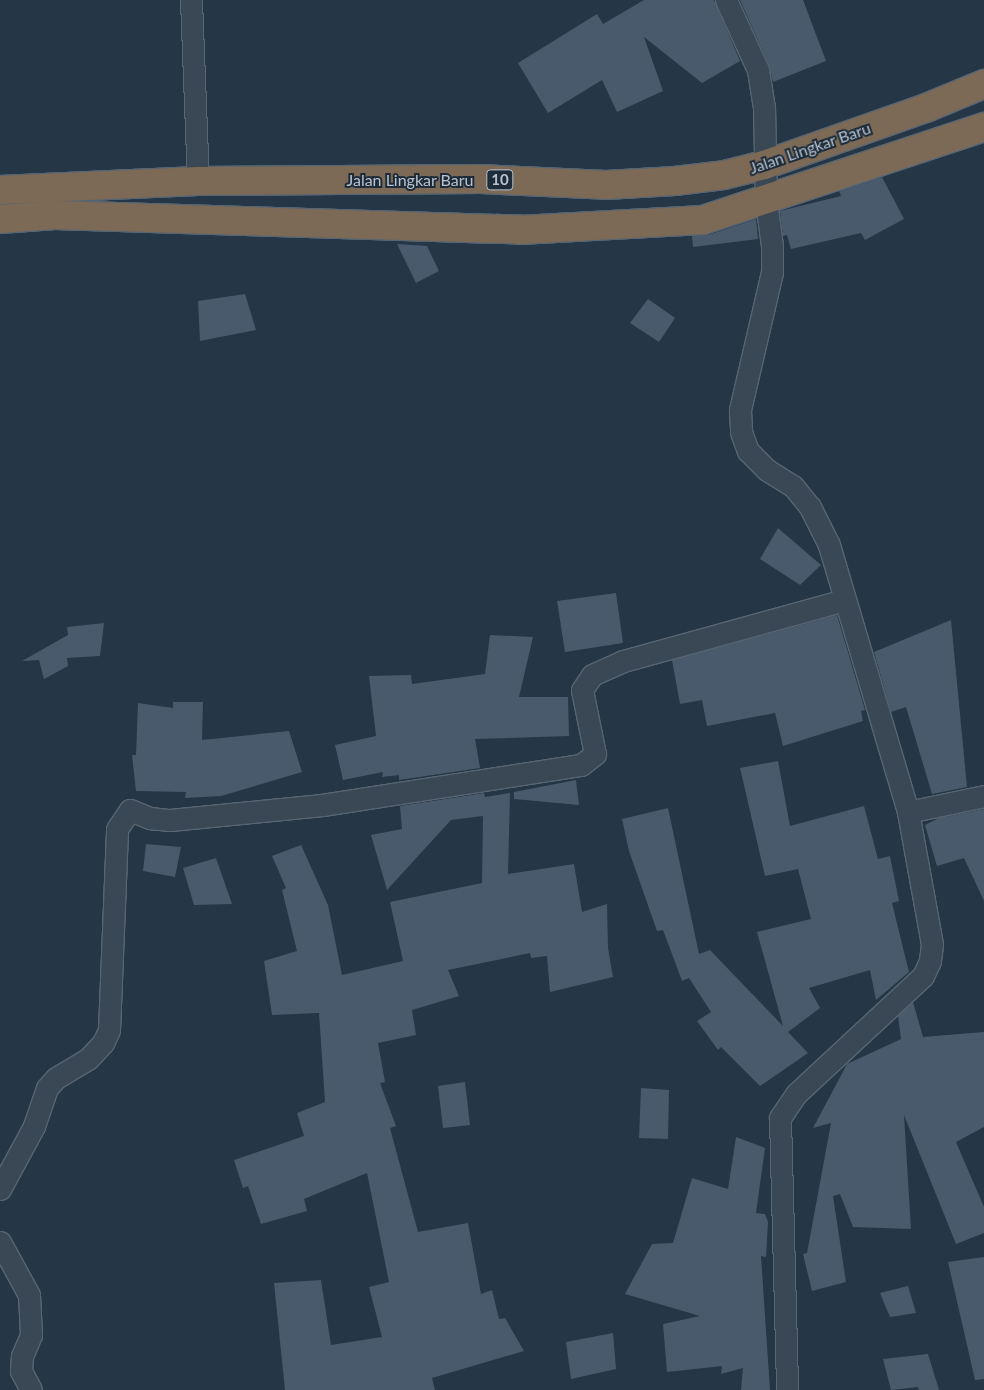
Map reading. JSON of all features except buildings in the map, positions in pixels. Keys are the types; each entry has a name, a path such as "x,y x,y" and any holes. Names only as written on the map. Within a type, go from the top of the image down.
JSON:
{"highway":[{"name":"Jalan Lingkar Baru","path":"0,190 198,181 481,179 606,185 724,175 764,165 926,108 984,84"},
{"path":"0,219 55,215 520,230 703,220 766,201 984,127"}],"street":[{"path":"191,0 198,181"},
{"path":"726,0 758,70 764,106 764,165 772,272 749,361 740,410 741,432 748,451 767,470 793,486 810,507 829,545 908,812 932,944 928,968 923,976 796,1094 781,1114 778,1126 787,1390"},
{"path":"0,1189 34,1126 47,1088 56,1078 88,1059 103,1044 109,1030 117,829 130,810 150,818 170,820 322,805 581,765 595,754 582,690 592,675 623,661 844,600"},
{"path":"908,812 984,796"},
{"path":"0,1242 29,1295 31,1335 22,1356 21,1371 31,1390"}]}
